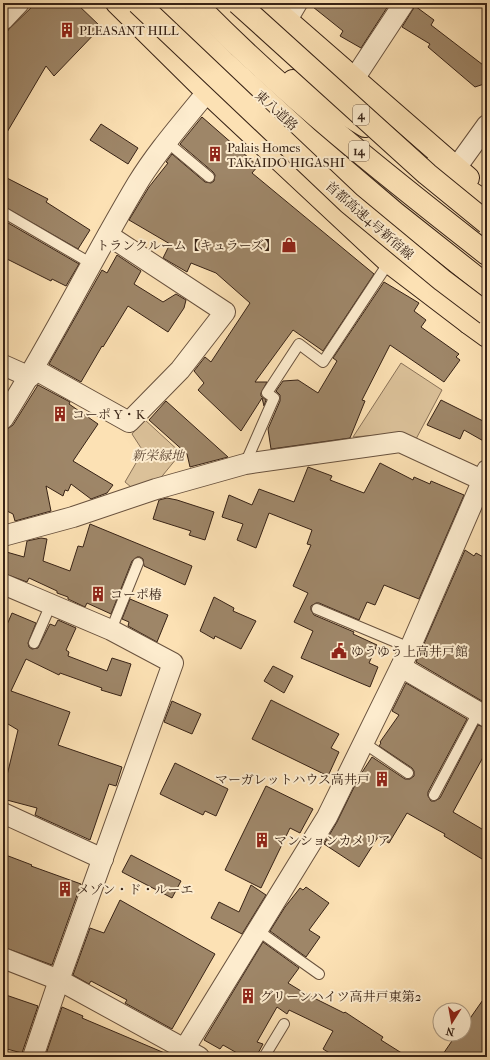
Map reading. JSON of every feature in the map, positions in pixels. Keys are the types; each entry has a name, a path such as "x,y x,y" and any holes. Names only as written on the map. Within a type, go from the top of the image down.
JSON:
{"main road":[{"path":"117,3 207,92 389,262 478,318"},
{"name":"首都高速4号新宿線","path":"138,3 349,204 442,280 478,318"},
{"name":"東八道路","path":"165,3 224,62 307,138 395,213 487,286"},
{"name":"東八道路","path":"195,3 235,44 320,118 410,194 487,254"},
{"name":"4","path":"238,3 427,174 487,223"},
{"path":"267,3 292,11 354,79 487,194"},
{"path":"235,44 487,203"},
{"name":"14","path":"307,138 478,318 487,336"}],"street":[{"path":"3,20 19,3"},
{"path":"354,79 404,3"},
{"path":"3,419 32,373 138,183 167,142 207,92"},
{"path":"456,168 487,125"},
{"path":"3,365 32,373 129,422 180,370 225,312 108,235"},
{"path":"3,536 73,517 156,489 245,464 400,442 485,475 410,648 327,817 257,930 192,1053 59,980 3,958"},
{"path":"4,588 51,604 111,630 173,663 32,1057"},
{"path":"400,667 483,715"},
{"path":"3,813 103,859"}],"lane":[{"path":"167,142 209,177"},
{"path":"3,212 92,264"},
{"path":"245,464 274,398 267,394 299,344 323,362 389,262"},
{"path":"111,630 138,563"},
{"path":"34,643 51,604"},
{"path":"317,609 410,648"},
{"path":"434,795 483,715"},
{"path":"364,743 408,773"},
{"path":"257,930 319,974"},
{"path":"264,1057 284,1024"}],"green space":[{"path":"401,363 442,390 416,439 404,433 353,437"},
{"name":"新栄緑地","path":"144,419 181,453 154,486 131,487 125,482 143,451 132,434"}],"building":[{"path":"36,3 76,3 101,27 54,76 46,66 3,139 3,38 9,29"},
{"path":"308,3 390,3 361,48 340,36 343,31"},
{"path":"415,6 434,20 431,25 487,68 487,83 475,87 428,47 430,44 402,27"},
{"path":"202,117 258,166 252,173 374,274 323,351 293,330 255,382 267,382 261,393 261,396 266,400 264,406 262,398 241,431 198,390 204,383 194,371 205,357 211,362 250,303 216,273 191,263 187,272 163,258 170,244 129,220 149,187 168,163 166,162 172,154 205,182 211,183 214,181 215,175 213,172 180,144"},
{"path":"101,124 138,148 128,164 90,140"},
{"path":"3,176 48,199 46,202 90,230 78,249 3,206"},
{"path":"3,220 79,264 66,286 52,279 51,281 3,257"},
{"path":"117,255 141,271 134,284 163,302 176,294 186,300 184,308 168,332 128,306 81,382 49,364 102,270 107,273"},
{"path":"384,282 419,303 414,311 426,320 421,327 459,354 456,357 460,360 444,382 390,345 362,400 365,401 350,438 271,449 268,429 280,401 280,395 276,391 283,381 298,380 318,393 337,361 333,358"},
{"path":"38,385 70,402 69,404 98,424 73,461 113,485 107,493 91,499 71,484 68,491 65,490 63,496 46,486 51,511 15,521 13,514 3,509 3,432 13,425"},
{"path":"441,400 487,423 487,443 464,430 460,439 427,425"},
{"path":"166,401 228,457 190,467 187,454 149,420"},
{"path":"380,463 413,480 414,477 430,484 431,481 464,495 419,599 384,585 375,605 367,602 359,620 319,603 311,606 311,610 314,615 354,632 353,634 377,645 369,663 378,667 370,687 301,658 313,631 294,622 308,593 293,586 311,545 307,544 312,530 269,513 256,548 237,540 243,524 222,517 229,495 252,505 259,489 294,502 308,467 332,476 330,480 364,493"},
{"path":"167,498 214,512 205,540 189,535 191,531 153,519 159,500"},
{"path":"90,524 192,566 185,585 144,566 143,559 137,557 132,561 111,614 87,603 85,607 68,599 68,597 57,593 57,591 29,578 27,582 3,573 3,551 24,557 27,541 41,538 47,539 43,561 70,571 78,546 83,547"},
{"path":"465,550 474,556 476,553 487,559 487,704 416,662"},
{"path":"214,597 234,608 233,611 256,621 241,649 215,636 214,639 200,631"},
{"path":"130,599 168,615 157,642 128,626 129,622 122,619"},
{"path":"12,613 36,623 28,643 29,647 32,649 38,648 50,624 55,626 58,620 76,628 66,650 69,652 68,656 107,671 112,658 131,664 121,696 101,690 102,688 60,673 59,675 26,659 11,691 70,712 58,745 122,767 116,786 109,784 90,840 35,815 37,808 3,799 3,792 18,730 3,721 3,634"},
{"path":"273,666 293,676 284,693 264,681"},
{"path":"406,683 467,719 428,792 428,796 431,801 435,801 440,798 478,725 487,728 487,750 453,812 487,832 487,862 444,836 445,834 407,813 389,843 378,837 359,867 324,844 337,822 359,777 372,757 405,779 410,779 414,776 414,771 412,768 379,746 381,743 380,742 399,715 392,711"},
{"path":"271,700 339,734 331,748 339,752 328,776 252,739"},
{"path":"172,701 201,714 192,734 164,722"},
{"path":"175,763 228,789 216,816 205,811 203,815 160,794"},
{"name":"マンションカメリア","path":"266,786 313,809 300,833 290,828 261,888 225,870"},
{"path":"3,854 81,884 52,965 3,947"},
{"path":"131,855 181,881 172,898 122,872"},
{"path":"251,885 266,895 242,934 211,918 219,902 239,912"},
{"path":"306,887 329,903 309,930 320,937 306,957 270,931 285,907 300,888 303,890"},
{"path":"120,900 215,954 172,1029 125,1003 127,1000 91,981 89,984 73,975 90,928 104,933"},
{"path":"263,942 299,968 288,983 306,994 344,1013 345,1012 383,1037 381,1040 408,1057 336,1057 323,1049 333,1031 289,1010 287,1014 277,1007 257,1042 263,1044 256,1057 244,1057 223,1045 220,1049 204,1040"},
{"path":"3,994 38,1006 22,1053 3,1048"},
{"path":"487,994 487,1057 441,1057 451,1042 472,1042 472,1016"},
{"path":"62,1007 83,1016 82,1018 174,1057 45,1057"}],"place":[{"name":"PLEASANT HILL","path":"67,30"},
{"name":"Palais Homes TAKAIDO HIGASHI","path":"215,154"},
{"name":"トランクルーム【キュラーズ】","path":"289,245"},
{"name":"コーポ Y・K","path":"60,414"},
{"name":"コーポ椿","path":"98,594"},
{"name":"ゆうゆう上高井戸館","path":"339,651"},
{"name":"マーガレットハウス高井戸","path":"382,779"},
{"name":"マンションカメリア","path":"262,840"},
{"name":"メゾン・ド・ルーエ","path":"65,889"},
{"name":"グリーンハイツ高井戸東第2","path":"248,996"}]}
